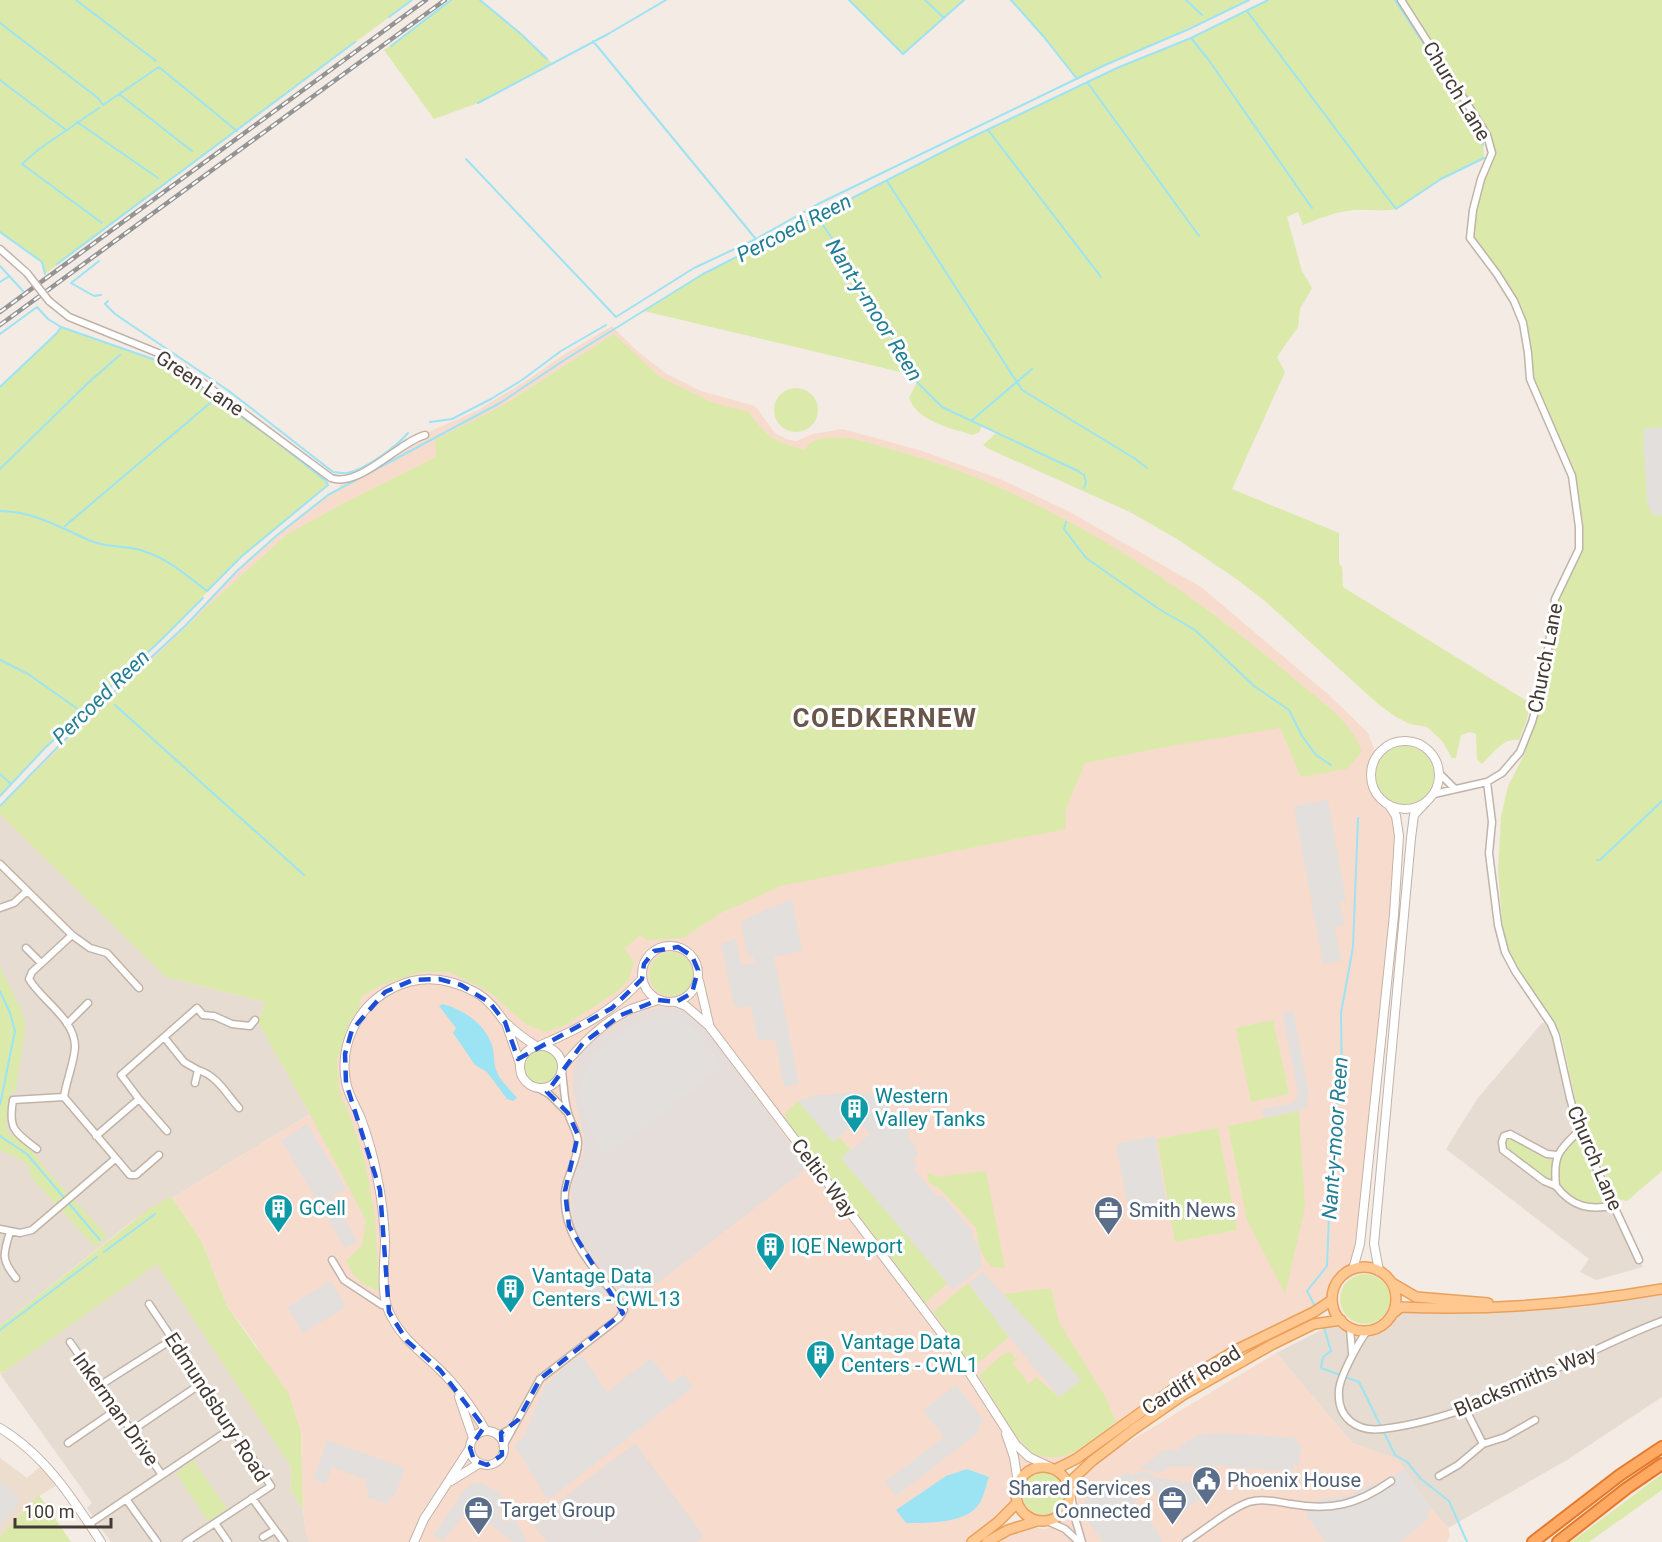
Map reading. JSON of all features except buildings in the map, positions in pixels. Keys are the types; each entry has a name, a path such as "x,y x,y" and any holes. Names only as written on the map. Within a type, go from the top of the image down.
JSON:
{"highway":[{"path":"1533,1542 1620,1475 1662,1447"},
{"path":"1558,1542 1627,1488 1662,1464"}],"main road":[{"path":"1517,1306 1416,1297 1392,1283 1379,1271 1366,1267 1353,1269 1339,1279 1332,1300 1335,1311 1350,1328 1368,1330 1378,1328 1401,1307 1461,1310 1517,1306 1587,1300 1662,1289"},
{"path":"1392,1283 1396,1293 1396,1304 1392,1314"},
{"name":"Cardiff Road","path":"1018,1483 1026,1472 1035,1467 1053,1468 1076,1459 1184,1382 1236,1350 1314,1312 1332,1300"},
{"name":"Cardiff Road","path":"987,1542 1008,1530 1062,1514 1068,1506 1074,1478 1134,1429 1183,1395 1314,1324 1341,1320"},
{"path":"1053,1468 1067,1479 1071,1491"},
{"path":"1018,1483 1017,1503 1022,1512 1042,1521"},
{"path":"972,1542 998,1522 1017,1503"}],"street":[{"name":"Church Lane","path":"1401,0 1487,135 1492,153 1481,179 1473,210 1470,238 1497,274 1514,302 1523,323 1530,379 1572,476 1579,527 1579,549 1555,599 1544,679 1532,722 1520,752 1502,773 1487,782 1434,794"},
{"name":"Green Lane","path":"0,249 27,273 49,301 69,317 158,353 202,382 331,478 342,481 357,475 416,437 425,435"},
{"path":"1353,1269 1361,1233 1394,915 1399,836 1396,816 1376,792 1372,782 1372,767 1377,756 1385,748 1407,741 1419,744 1429,751 1436,761 1439,773 1434,794 1414,815 1411,838 1374,1244 1379,1271"},
{"path":"1439,773 1454,788"},
{"name":"Church Lane","path":"1487,782 1492,822 1489,854 1498,926 1505,952 1515,971 1551,1024 1579,1131 1639,1260"},
{"path":"1389,806 1409,809 1419,807 1427,801"},
{"path":"0,864 72,935 90,948 107,953 140,988"},
{"path":"0,908 14,903 27,891"},
{"path":"64,1097 75,1050 74,1039 67,1024 29,979 40,963 72,935"},
{"name":"Celtic Way","path":"538,1046 587,1024 622,999 642,979 647,957 654,951 670,946 678,947 692,956 696,963 709,1026"},
{"path":"26,948 40,963"},
{"path":"676,1002 692,993 699,977"},
{"path":"470,1448 472,1457 480,1463 487,1465 495,1462 502,1455 503,1446 512,1427 521,1416 540,1379 623,1313 622,1305 580,1250 569,1226 565,1191 578,1150 578,1140 568,1113 562,1069 557,1052 538,1046 506,1022 478,993 451,981 427,979 401,984 385,992 364,1010 352,1030 345,1054 346,1083 372,1154 380,1190 387,1305 407,1341 440,1370 473,1410 486,1431"},
{"path":"642,979 645,988 658,1000"},
{"name":"Celtic Way","path":"562,1069 582,1043 621,1015 658,1000 667,1003 676,1002 686,1006 709,1026 951,1346 1016,1445 1029,1457 1053,1468"},
{"path":"67,1024 88,1004"},
{"path":"167,1131 121,1075 197,1008 203,1015 214,1016 232,1024 250,1026 255,1020"},
{"path":"506,1022 522,1077 531,1086 549,1094 568,1113"},
{"path":"164,1037 184,1062 198,1071 208,1073 240,1108"},
{"path":"520,1064 524,1054 538,1046"},
{"path":"538,1088 548,1088 555,1084 562,1069"},
{"path":"195,1083 198,1071"},
{"path":"64,1097 130,1175 136,1175 159,1155"},
{"path":"37,1149 15,1132 11,1124 13,1100 64,1097"},
{"path":"96,1136 140,1099"},
{"path":"1556,1186 1557,1155 1579,1131"},
{"path":"1557,1155 1547,1154 1510,1134 1504,1136 1502,1142 1503,1150 1544,1181 1556,1186 1573,1203 1583,1208 1593,1209 1615,1205"},
{"path":"0,1229 20,1233 32,1230 115,1159"},
{"path":"10,1232 4,1257 7,1266 16,1278"},
{"path":"332,1260 349,1284 382,1305 387,1305"},
{"name":"Edmundsbury Road","path":"149,1304 271,1486 186,1542"},
{"name":"Blacksmiths Way","path":"1368,1330 1360,1341 1338,1389 1342,1411 1347,1420 1366,1430 1371,1430 1466,1410 1662,1321"},
{"name":"Blacksmiths Way","path":"1350,1328 1353,1342 1352,1357"},
{"path":"99,1386 173,1339"},
{"name":"Inkerman Drive","path":"70,1342 162,1475"},
{"path":"131,1431 202,1383"},
{"path":"457,1390 473,1438"},
{"path":"68,1443 116,1410"},
{"path":"1466,1410 1483,1444"},
{"name":"Celtic Way","path":"999,1419 1014,1457 1018,1483"},
{"path":"1439,1476 1458,1465 1483,1444 1505,1437 1534,1420"},
{"path":"498,1436 512,1427"},
{"path":"0,1428 22,1443 44,1463 61,1483 101,1542"},
{"path":"89,1524 232,1428"},
{"path":"414,1542 423,1519 470,1448 473,1438 480,1432 494,1432 503,1446"},
{"path":"448,1483 480,1463"},
{"path":"1186,1542 1239,1506 1251,1501 1266,1500 1316,1507 1338,1506 1366,1497 1391,1481"},
{"path":"1071,1491 1080,1542"},
{"path":"252,1498 284,1542"},
{"path":"126,1499 157,1542"},
{"path":"1042,1521 1065,1529 1080,1542"},
{"path":"215,1523 228,1542"},
{"path":"263,1538 275,1530"}],"highlighted area":[{"path":"678,947 692,956 698,970 692,993 676,1002 658,1000 621,1015 583,1043 547,1092 568,1113 578,1135 565,1191 569,1226 623,1313 540,1379 518,1420 501,1433 502,1455 487,1465 474,1460 470,1448 484,1427 440,1370 407,1341 389,1312 380,1190 346,1083 345,1054 352,1030 385,992 413,980 439,979 461,985 490,1003 505,1022 518,1059 612,1008 642,979 644,964 654,951"}],"shaded area":[{"path":"612,326 636,350 667,374 701,391 755,406 775,433 786,439 796,441 813,434 843,429 922,451 1000,479 1068,511 1201,587 1329,695 1368,733 1377,756 1372,767 1372,782 1376,793 1389,805 1399,824 1365,1203 1353,1269 1339,1279 1332,1300 1236,1350 1056,1469 1043,1466 1026,1472 1018,1483 1017,1503 972,1542 310,1542 306,1534 303,1510 301,1433 256,1345 227,1306 201,1240 172,1198 310,1114 258,1022 265,1002 166,977 0,814 0,806 87,717 185,626 237,571 303,514 339,489 342,481 431,431 478,410"},
{"path":"1662,427 1662,515 1652,515 1647,501 1643,429"},
{"path":"1328,800 1346,900 1340,902 1344,925 1335,927 1341,961 1323,964 1294,806"},
{"path":"0,814 166,977 265,1002 258,1022 310,1114 172,1198 167,1198 130,1223 0,1326"},
{"path":"792,900 802,951 774,957 799,1084 784,1087 775,1039 758,1041 751,1006 738,1009 733,1002 721,944 736,938 741,965 755,963 753,956 748,957 741,922"},
{"path":"666,1007 680,1009 692,1016 706,1030 802,1160 804,1166 802,1172 646,1292 632,1299 620,1293 604,1273 581,1242 573,1225 571,1187 584,1153 584,1138 573,1092 574,1066 582,1052 627,1017"},
{"path":"1293,1010 1308,1089 1308,1100 1306,1107 1299,1111 1264,1118 1262,1109 1291,1104 1296,1100 1298,1092 1282,1013"},
{"path":"682,1020 724,1066 605,1157 586,1123 580,1088 590,1059 612,1039 639,1021"},
{"path":"1542,1023 1551,1024 1579,1131 1643,1267 1596,1280 1580,1272 1589,1259 1446,1149 1477,1099"},
{"path":"850,1092 879,1095 910,1132 907,1135 915,1146 918,1156 913,1160 917,1166 914,1169 937,1197 942,1195 974,1233 971,1236 979,1246 982,1266 953,1290 841,1158 870,1134 858,1120 833,1142 798,1101 814,1096"},
{"path":"307,1124 346,1188 332,1197 357,1241 345,1248 281,1140"},
{"path":"1155,1136 1166,1201 1128,1208 1116,1144"},
{"path":"157,1263 290,1465 292,1479 290,1489 303,1510 306,1534 310,1542 111,1542 87,1508 92,1503 0,1374"},
{"path":"983,1272 1081,1380 1059,1397 968,1283"},
{"path":"590,1273 607,1296 597,1304 580,1281"},
{"path":"331,1281 346,1307 303,1333 287,1307"},
{"path":"1662,1289 1662,1397 1567,1460 1448,1528 1397,1459 1352,1443 1276,1353 1341,1320 1350,1328 1359,1330 1378,1327 1401,1307 1517,1306"},
{"path":"1276,1353 1352,1443 1397,1459 1448,1528 1450,1535 1447,1542 996,1542 1010,1534 1036,1528 1045,1529 1060,1523 1077,1507 1078,1490 1082,1478 1102,1458"},
{"path":"577,1357 583,1357 607,1392 651,1358 671,1383 684,1374 693,1387 548,1500 514,1445 524,1436 545,1385"},
{"path":"956,1385 984,1421 978,1427 980,1431 896,1496 885,1482 944,1437 923,1410"},
{"path":"1226,1433 1296,1438 1297,1443 1301,1443 1299,1466 1293,1465 1292,1472 1221,1466 1169,1467 1159,1473 1140,1468 1164,1450 1180,1450 1180,1445 1184,1445 1196,1435"},
{"path":"327,1440 405,1468 394,1498 390,1497 387,1504 366,1497 369,1490 365,1488 367,1480 332,1467 326,1484 313,1479"},
{"path":"635,1443 704,1536 696,1542 547,1542 536,1529 538,1517"},
{"path":"0,1458 27,1478 44,1463 61,1483 39,1496 71,1542 0,1542"},
{"path":"1404,1469 1431,1508 1426,1513 1429,1518 1400,1542 1326,1542 1305,1514 1318,1511 1319,1499 1347,1496 1375,1483 1377,1487"},
{"path":"1128,1471 1132,1476 1140,1471 1152,1474 1154,1477 1213,1487 1213,1490 1183,1511 1166,1508 1146,1478 1141,1478 1127,1488 1162,1542 1103,1542 1083,1514 1088,1511 1084,1500 1107,1484 1110,1488 1119,1482 1117,1479"},
{"path":"0,1480 18,1496 19,1501 0,1525"},
{"path":"475,1482 498,1492 505,1503 498,1516 508,1523 513,1515 527,1542 514,1542 468,1509 444,1540 433,1536 463,1491"}],"green space":[{"path":"0,0 412,0 45,274 42,262 0,232"},
{"path":"451,0 480,0 552,63 478,103 434,119 384,50"},
{"path":"849,0 964,0 903,54"},
{"path":"1011,0 1249,0 1077,79"},
{"path":"1268,0 1395,0 1482,134 1484,158 1441,179 1396,209 1346,211 1303,225 1298,212 1287,217 1302,271 1312,288 1300,309 1298,327 1277,357 1285,372 1232,489 1339,533 1339,563 1342,567 1343,587 1530,703 1519,740 1503,744 1482,764 1477,759 1476,734 1470,732 1461,735 1456,758 1452,758 1442,741 1427,727 1410,724 1378,704 1265,601 1177,539 1130,512 989,449 983,445 996,433 982,426 979,432 973,435 945,427 927,418 913,406 909,398 917,382 913,375 644,311 703,274 942,152 1117,68 1191,38"},
{"path":"1401,0 1662,0 1662,1171 1627,1201 1617,1199 1580,1121 1561,1034 1515,968 1509,955 1503,931 1498,871 1501,817 1508,786 1525,753 1544,679 1555,599 1579,549 1572,476 1530,379 1528,353 1514,301 1470,238 1473,210 1492,153 1487,135"},
{"path":"61,327 167,364 274,440 328,485 242,556 160,641 45,748 0,796 0,387"},
{"path":"614,334 660,377 714,403 749,412 767,434 778,441 804,450 810,443 823,438 833,437 865,442 948,467 1001,488 1054,513 1154,573 1248,641 1333,711 1350,730 1362,752 1347,769 1301,777 1280,728 1085,763 1065,811 1066,829 781,886 721,913 683,938 646,940 640,935 625,948 634,963 629,979 615,993 564,1026 546,1032 527,1025 488,991 449,972 421,972 381,985 361,997 359,1008 348,1025 337,1061 340,1094 349,1113 365,1162 375,1215 379,1291 358,1280 349,1266 347,1260 362,1245 366,1221 310,1114 258,1022 265,1002 166,977 0,814 0,806 210,604 286,535 436,457 435,440 502,406"},
{"path":"796,388 812,394 818,410 812,426 796,432 780,426 774,410 780,394"},
{"path":"1405,746 1416,748 1429,759 1434,775 1432,786 1421,799 1405,804 1394,802 1381,791 1376,775 1378,764 1389,751"},
{"path":"671,952 686,959 693,974 686,989 671,996 656,989 649,974 656,959"},
{"path":"0,966 25,1022 15,1092 10,1094 6,1130 31,1150 47,1171 107,1236 95,1247 30,1176 30,1167 18,1158 0,1150"},
{"path":"1273,1020 1289,1094 1251,1102 1236,1028"},
{"path":"541,1051 553,1056 558,1068 553,1080 541,1085 529,1080 524,1068 529,1056"},
{"path":"798,1101 833,1141 839,1137 851,1150 841,1158 948,1283 925,1303 786,1120 786,1112"},
{"path":"1299,1111 1305,1208 1285,1294 1247,1220 1228,1126"},
{"path":"1218,1128 1237,1230 1175,1242 1157,1139"},
{"path":"1577,1136 1609,1201 1606,1205 1579,1204 1560,1189 1557,1179 1560,1155"},
{"path":"1509,1137 1535,1154 1551,1159 1551,1179 1546,1180 1505,1149 1504,1141"},
{"path":"986,1171 1005,1268 992,1267 984,1258 976,1228 940,1189 929,1183 927,1172 936,1177"},
{"path":"167,1198 172,1198 201,1240 227,1306 289,1394 301,1433 303,1510 290,1489 292,1479 290,1465 157,1264 0,1373 0,1326 145,1212"},
{"path":"1360,1274 1370,1274 1383,1281 1390,1294 1390,1304 1383,1317 1370,1324 1360,1324 1351,1320 1344,1313 1340,1304 1340,1294 1344,1285 1351,1278"},
{"path":"968,1283 1009,1337 973,1367 933,1312"},
{"path":"1051,1288 1059,1322 1105,1396 1116,1422 1080,1449 1059,1457 1035,1454 1020,1441 979,1375 1003,1354 1010,1352 1017,1359 1013,1363 1029,1384 1036,1377 1059,1397 1081,1380 1003,1294"},
{"path":"193,1460 227,1509 208,1521 176,1473"},
{"path":"1044,1471 1059,1478 1066,1493 1059,1508 1044,1515 1029,1508 1022,1493 1029,1478"},
{"path":"1662,1474 1662,1490 1589,1542 1571,1542"},
{"path":"39,1495 71,1542 0,1542 0,1537"}],"water":[{"path":"443,1004 466,1014 484,1030 492,1045 498,1075 517,1098 513,1101 507,1099 487,1072 475,1065 453,1033 456,1028 439,1006"},
{"path":"967,1469 989,1477 984,1494 973,1511 956,1519 945,1521 906,1523 896,1510 946,1476"}],"waterway":[{"path":"76,0 156,61"},
{"path":"389,17 412,0"},
{"path":"391,46 451,0"},
{"path":"480,0 547,59"},
{"path":"478,103 608,34 666,0"},
{"path":"849,0 903,54 964,0"},
{"path":"925,0 944,18"},
{"path":"1011,0 1077,79"},
{"path":"1186,0 1202,15"},
{"path":"466,159 616,317 694,268 756,239 818,204 1105,65 1249,0"},
{"name":"Percoed Reen","path":"0,806 87,717 185,626 237,571 276,536 328,495 500,403 703,274 966,140 1117,68 1191,38 1268,0"},
{"path":"1395,0 1474,120 1482,134 1483,145"},
{"path":"1247,11 1396,209 1441,179 1484,158"},
{"path":"0,23 98,98 103,105 159,67 237,131"},
{"path":"1191,38 1312,208"},
{"path":"593,41 755,238"},
{"path":"57,264 355,42"},
{"path":"0,80 66,130"},
{"path":"1087,82 1199,236"},
{"path":"119,94 192,151"},
{"path":"99,108 39,149 22,164 102,223"},
{"path":"77,122 158,178"},
{"path":"988,130 1101,277"},
{"path":"887,181 1022,390 1147,468"},
{"name":"Nant-y-moor Reen","path":"817,216 851,267 917,382 942,407 1078,471 1084,475 1086,482 1084,488"},
{"path":"0,232 42,262 45,274"},
{"path":"99,261 71,283 94,296 101,295"},
{"path":"0,266 23,291"},
{"path":"0,282 8,277"},
{"path":"108,301 105,304 115,314 229,391 333,472 347,473 371,463 408,433"},
{"name":"Percoed Reen","path":"0,334 37,307 48,319 61,327 167,364 274,440 328,485 242,556 207,591 175,567 149,553 134,548 97,543 35,517 0,511"},
{"path":"430,422 452,419 491,399 522,380 561,351 606,325"},
{"path":"0,387 61,327"},
{"path":"0,469 120,355"},
{"path":"971,421 1032,369"},
{"path":"65,526 216,398"},
{"name":"Nant-y-moor Reen","path":"1066,522 1064,529 1086,558 1159,609 1195,630 1254,686 1289,710 1302,736 1316,755 1331,765"},
{"name":"Percoed Reen","path":"0,796 45,748 203,598"},
{"path":"0,660 28,674 82,712"},
{"path":"115,705 304,875"},
{"path":"0,774 11,784"},
{"path":"1597,860 1600,860 1662,801"},
{"name":"Nant-y-moor Reen","path":"1316,1308 1307,1291 1327,1266 1332,1135 1342,1074 1341,1013 1353,947 1358,818"},
{"path":"0,991 15,1031 0,1105"},
{"path":"0,1136 27,1154 100,1240"},
{"path":"104,1252 155,1214"},
{"path":"0,1330 97,1257"},
{"path":"1323,1324 1331,1351 1323,1357 1321,1368 1359,1382 1395,1455 1407,1462 1421,1479 1449,1501 1467,1542"}],"railway":[{"path":"0,312 426,0"},
{"path":"0,325 445,0"}],"place":[{"name":"Western Valley Tanks","path":"854,1134"},
{"name":"GCell","path":"278,1234"},
{"name":"Smith News","path":"1108,1236"},
{"name":"IQE Newport","path":"770,1272"},
{"name":"Vantage Data Centers - CWL13","path":"511,1314"},
{"name":"Vantage Data Centers - CWL1","path":"820,1380"},
{"name":"Phoenix House","path":"1206,1506"},
{"name":"Shared Services Connected","path":"1172,1526"},
{"name":"Target Group","path":"479,1536"}],"district":[{"name":"COEDKERNEW","path":"885,718"}]}
